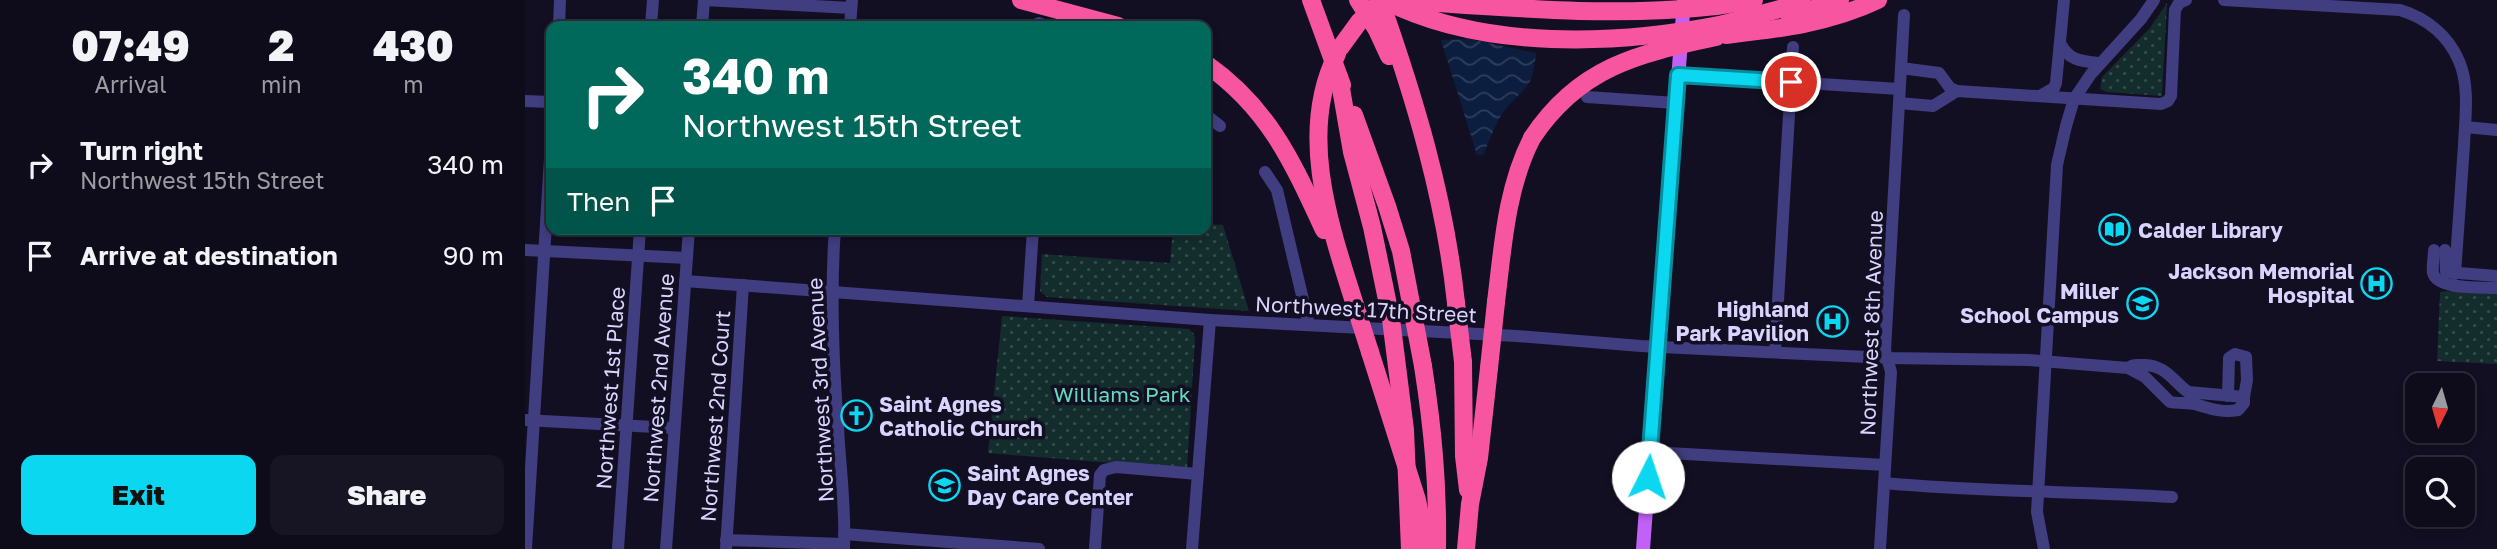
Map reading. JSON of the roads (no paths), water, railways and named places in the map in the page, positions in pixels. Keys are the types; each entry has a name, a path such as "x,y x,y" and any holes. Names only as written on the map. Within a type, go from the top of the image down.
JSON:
{"highway":[{"path":"1021,0 1099,21"},
{"path":"1311,0 1377,177 1401,251 1432,419 1438,485 1437,549"},
{"path":"1358,0 1377,30 1401,85 1413,97"},
{"path":"1382,0 1429,150 1443,212 1463,362 1464,456 1469,504"},
{"path":"1382,0 1453,25 1479,31 1539,37 1641,36 1816,22 1838,17 1878,0"},
{"path":"1382,0 1355,27 1331,65 1321,100 1318,141 1324,195 1341,261 1417,500 1427,549"},
{"path":"1392,0 1626,12 1674,11 1754,0"},
{"path":"1466,549 1469,504 1479,458 1504,234 1512,192 1532,138 1560,102 1597,74 1646,53 1810,0"},
{"path":"1725,29 1797,16 1840,0"},
{"path":"1211,68 1232,84 1273,129 1294,165 1329,243 1341,261"},
{"path":"1339,77 1352,152 1373,227 1391,318 1406,440 1410,549"}],"main road":[{"path":"1643,549 1684,0"}],"street":[{"path":"559,21 561,0"},
{"path":"651,21 653,0"},
{"path":"702,21 704,0 852,4"},
{"path":"2040,96 2054,88 2056,83 2064,0"},
{"path":"2044,549 2037,518 2057,166 2074,99 2100,63 2141,19 2154,0"},
{"path":"2224,0 2368,4 2400,10 2435,28 2449,44 2464,77 2465,127 2455,274"},
{"path":"1901,68 1939,73 1950,88 1957,92 2164,103 2171,96 2175,10 2183,1"},
{"name":"Northwest 8th Avenue","path":"1880,549 1891,372 1885,351 1904,15"},
{"path":"2060,43 2067,55 2073,59 2100,63"},
{"path":"1775,352 1793,47"},
{"path":"1678,75 1899,89"},
{"path":"1899,103 1933,106 1957,92"},
{"path":"1587,97 1676,103"},
{"path":"525,101 546,102"},
{"path":"1211,119 1220,126"},
{"path":"2465,127 2497,130"},
{"path":"1265,172 1277,190 1309,326"},
{"path":"526,549 530,420 546,233"},
{"name":"Northwest 1st Place","path":"618,549 640,235"},
{"name":"Northwest 2nd Avenue","path":"666,549 689,235"},
{"name":"Northwest 3rd Avenue","path":"835,235 832,290 845,511 844,542"},
{"path":"1028,306 1033,235"},
{"path":"525,250 687,258"},
{"path":"2497,276 2444,271 2440,250 2433,272 2440,282 2448,285 2497,288"},
{"name":"Northwest 17th Street","path":"685,281 1210,320 1658,346 1888,358 2046,362 2128,368 2134,364 2155,366 2167,371 2190,393 2244,397"},
{"name":"Northwest 2nd Court","path":"726,545 743,285"},
{"path":"1192,549 1210,320"},
{"path":"2128,368 2145,377 2170,402 2227,411 2240,408 2244,397 2247,380 2246,356 2235,354 2229,358 2228,396"},
{"path":"2164,396 2176,391 2176,381"},
{"path":"530,420 673,428"},
{"path":"1650,452 1885,465"},
{"path":"1095,549 1100,475 1104,470 1116,467 1198,474"},
{"path":"1884,483 2172,497"},
{"path":"726,545 844,542 1039,549"}],"water":[{"path":"1469,39 1536,53 1530,81 1501,115 1483,155 1477,155 1441,40"}],"place":[{"name":"Calder Library","path":"2115,230"},
{"name":"Jackson Memorial Hospital","path":"2377,283"},
{"name":"Miller School Campus","path":"2142,303"},
{"name":"Highland Park Pavilion","path":"1832,321"},
{"name":"Saint Agnes Catholic Church","path":"856,416"},
{"name":"Saint Agnes Day Care Center","path":"944,485"}],"park label":[{"name":"Williams Park","path":"1122,394"}]}
